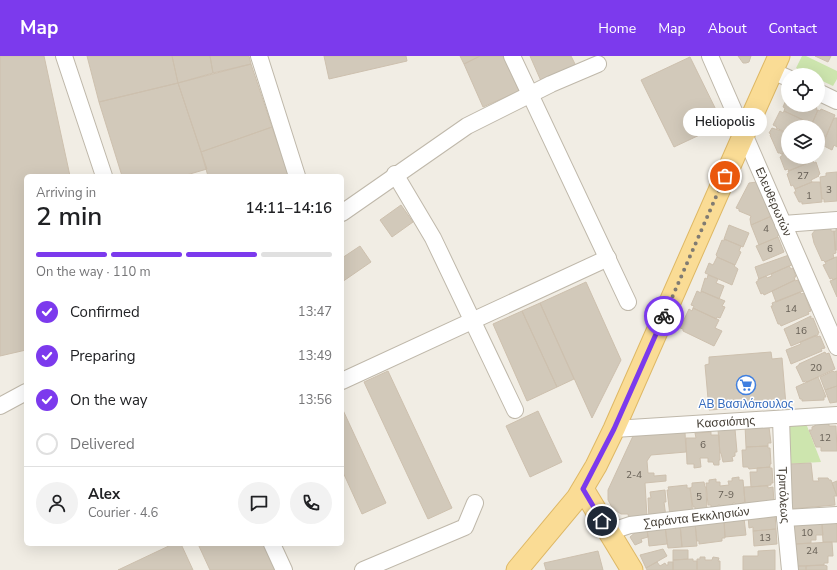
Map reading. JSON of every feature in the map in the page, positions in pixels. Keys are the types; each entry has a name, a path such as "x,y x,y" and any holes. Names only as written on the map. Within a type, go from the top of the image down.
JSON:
{"main road":[{"path":"517,570 583,489 614,429 744,134 780,69"},
{"path":"583,489 632,570"}],"street":[{"path":"64,56 103,174"},
{"path":"259,56 296,174"},
{"path":"512,56 628,302"},
{"name":"Ελευθερωτών","path":"710,56 783,224 830,315 837,347"},
{"path":"344,212 395,174 467,126 530,94 598,64"},
{"path":"825,95 837,101"},
{"path":"395,174 434,238 515,410"},
{"path":"783,224 837,220"},
{"path":"344,380 608,258"},
{"path":"0,406 24,393"},
{"name":"Κασσιόπης","path":"614,429 837,415"},
{"name":"Τριπόλεως","path":"781,419 785,513 790,570"},
{"path":"363,570 465,527 475,503"},
{"name":"Σαράντα Εκκλησιών","path":"609,532 630,525 785,513 837,515"},
{"path":"273,546 284,570"}],"green space":[{"path":"802,56 806,56 837,71 837,79 833,86 825,82 825,68 796,68"},
{"path":"786,426 807,426 821,462 788,464"}],"building":[{"path":"0,56 44,56 70,174 24,174 24,350 0,356"},
{"path":"87,56 172,56 178,83 99,102"},
{"path":"172,56 210,56 213,73 178,83"},
{"path":"210,56 249,56 251,64 213,73"},
{"path":"324,56 406,56 407,61 329,79"},
{"path":"460,56 480,56 464,64"},
{"path":"480,56 503,56 519,91 483,107 464,64"},
{"path":"530,56 571,56 576,66 541,81"},
{"path":"738,56 751,56 749,62 743,63"},
{"path":"815,56 831,56 828,62"},
{"path":"690,57 723,124 674,147 641,80"},
{"path":"251,64 272,127 201,152 178,83"},
{"path":"178,83 207,169 190,174 121,174 99,102"},
{"path":"780,111 783,113 786,112 803,120 781,120 781,130 773,125"},
{"path":"825,111 835,115 825,139 825,120 813,120 817,112 825,112"},
{"path":"786,112 817,112 814,120 803,120"},
{"path":"834,118 837,118 837,147 834,145 832,150 825,146 825,138"},
{"path":"272,127 288,174 207,174 201,152"},
{"path":"772,128 781,131 781,154 778,153 770,135 771,134 769,133"},
{"path":"783,164 806,164 789,171 788,169 785,170"},
{"path":"806,164 817,164 820,174 811,180 812,182 795,189 793,185 791,186 787,174 789,173 788,171"},
{"path":"837,172 837,201 824,202 824,199 822,199 820,177 826,176 826,173"},
{"path":"757,182 774,215 751,225 751,216 739,211 739,209 736,208 749,183"},
{"path":"812,182 820,182 822,202 802,204 802,202 799,202 794,192 796,192 795,189"},
{"path":"401,205 413,222 392,237 380,220"},
{"path":"774,215 781,234 777,236 778,237 759,245 751,225"},
{"path":"729,225 749,233 743,247 724,239"},
{"path":"831,228 831,231 834,231 836,253 833,254 834,258 825,262 823,260 822,261 814,243 812,234 816,229"},
{"path":"836,228 837,250 835,250 834,231 836,231"},
{"path":"778,237 784,252 763,261 756,246"},
{"path":"724,239 741,246 739,251 741,252 735,265 717,257 716,255 722,240 724,241"},
{"path":"360,246 371,262 344,281 344,257"},
{"path":"789,255 794,264 759,279 755,267"},
{"path":"717,257 735,265 734,266 738,269 732,285 705,273 709,263 713,265"},
{"path":"836,257 837,278 833,280 832,278 830,279 823,265 826,264 825,262"},
{"path":"789,266 791,269 793,268 796,277 794,277 795,280 764,295 763,293 761,294 756,282 758,279 766,276 767,278 772,276 771,274"},
{"path":"708,275 718,279 716,283 724,286 719,299 701,291 705,278 707,279"},
{"path":"837,278 837,297 830,281"},
{"path":"798,280 803,291 776,302 772,291"},
{"path":"586,282 621,360 592,418 540,303"},
{"path":"697,291 701,293 701,291 725,301 722,306 725,307 720,318 717,317 716,319 693,308 694,306 691,305"},
{"path":"800,292 801,294 804,293 811,311 808,312 809,314 781,326 778,324 771,306 773,306 772,303"},
{"path":"540,303 574,379 557,387 522,311"},
{"path":"693,308 719,320 715,328 722,331 714,346 683,331 683,329 680,328 689,309 692,311"},
{"path":"522,311 557,387 527,401 493,324"},
{"path":"811,316 811,319 813,318 819,333 818,335 791,346 784,329"},
{"path":"816,335 816,337 820,336 825,348 821,349 822,351 791,364 786,350 801,344 800,342"},
{"name":"ΑΒ Βασιλόπουλος","path":"771,352 772,359 782,358 786,405 709,410 705,365 709,364 709,357"},
{"path":"825,352 826,354 829,353 835,369 807,382 803,382 796,367 799,364"},
{"path":"388,371 452,508 428,519 364,382"},
{"path":"833,371 837,371 837,386 825,390 820,377"},
{"path":"818,377 826,397 824,397 824,400 802,401 796,387"},
{"path":"837,386 837,402 830,403 825,390"},
{"path":"538,411 562,462 530,477 506,426"},
{"path":"344,412 386,503 362,514 344,474"},
{"path":"815,424 829,424 829,426 836,426 837,451 821,451 821,447 816,447 809,430 812,430 812,427 815,426"},
{"path":"745,425 769,427 771,443 768,443 768,446 746,447"},
{"path":"735,429 737,452 735,452 735,456 732,457 733,461 723,462 720,453 718,430"},
{"path":"685,432 686,452 651,455 647,461 648,473 654,473 654,476 666,475 666,481 645,483 647,517 629,519 628,514 621,514 613,509 608,500 608,490 633,436"},
{"path":"711,432 711,435 719,435 719,465 714,465 713,462 708,462 708,458 700,458 701,467 694,468 694,464 687,464 686,438 696,438 695,433"},
{"path":"768,446 768,448 770,448 770,467 749,469 748,467 743,467 742,450 746,450 746,447"},
{"path":"811,463 813,481 819,481 818,478 828,478 831,480 837,496 834,496 835,505 790,509 790,464"},
{"path":"757,468 772,468 773,483 771,483 771,485 751,487 750,472 757,472"},
{"path":"739,477 739,480 743,480 745,502 742,503 742,506 736,506 735,503 733,503 733,506 720,507 720,505 718,505 718,508 711,509 711,505 708,505 706,483 709,483 709,480 716,479 716,482 720,482 720,486 729,485 728,481 732,481 732,478"},
{"path":"837,481 837,496 832,483"},
{"path":"704,482 706,487 707,513 695,514 695,507 693,507 690,488 692,487 692,483"},
{"path":"687,485 687,488 690,488 693,514 670,516 667,490 669,490 668,487"},
{"path":"768,486 768,488 773,487 774,503 745,505 744,487"},
{"path":"665,490 666,502 664,502 666,517 649,519 648,498 651,498 650,492"},
{"path":"775,513 776,529 753,531 753,527 749,528 748,516"},
{"path":"744,518 746,535 725,537 724,520"},
{"path":"724,520 725,538 722,538 722,541 699,544 699,541 697,541 695,523"},
{"path":"837,520 837,542 823,542 822,524"},
{"path":"820,522 820,524 822,524 823,535 816,535 816,540 811,540 811,543 795,544 793,525"},
{"path":"695,523 697,546 682,547 680,524"},
{"path":"680,524 682,547 668,548 665,526"},
{"path":"665,526 667,544 649,546 647,528"},
{"path":"776,529 777,544 754,546 753,531"},
{"path":"647,530 648,537 641,539 642,542 635,545 630,537 637,531"},
{"path":"832,542 833,556 828,556 828,563 824,563 824,565 796,566 795,544"},
{"path":"169,546 182,546 193,570 118,570"},
{"path":"199,546 264,546 275,570 210,570"},
{"path":"663,549 667,556 646,568 640,555"},
{"path":"673,550 688,550 688,559 673,560"},
{"path":"775,550 775,570 743,570 743,556 758,556 758,551"},
{"path":"598,551 603,570 546,570 544,563"},
{"path":"700,557 705,557 705,560 712,560 713,557 719,558 718,561 720,561 720,570 697,570 697,559 700,559"},
{"path":"693,559 693,561 697,561 697,570 673,570 673,560"},
{"path":"657,562 660,566 665,563 668,565 668,562 673,562 673,570 647,570 646,568"},
{"path":"824,565 827,566 827,570 806,570 806,566"},
{"path":"796,566 806,566 806,570 796,570"}],"way so far":[{"path":"664,316 725,176"}],"place":[{"name":"Heliopolis","path":"725,176"},
{"name":"ΑΒ Βασιλόπουλος","path":"746,385"}],"route":[{"path":"602,521 583,489 614,429 664,316"}]}
